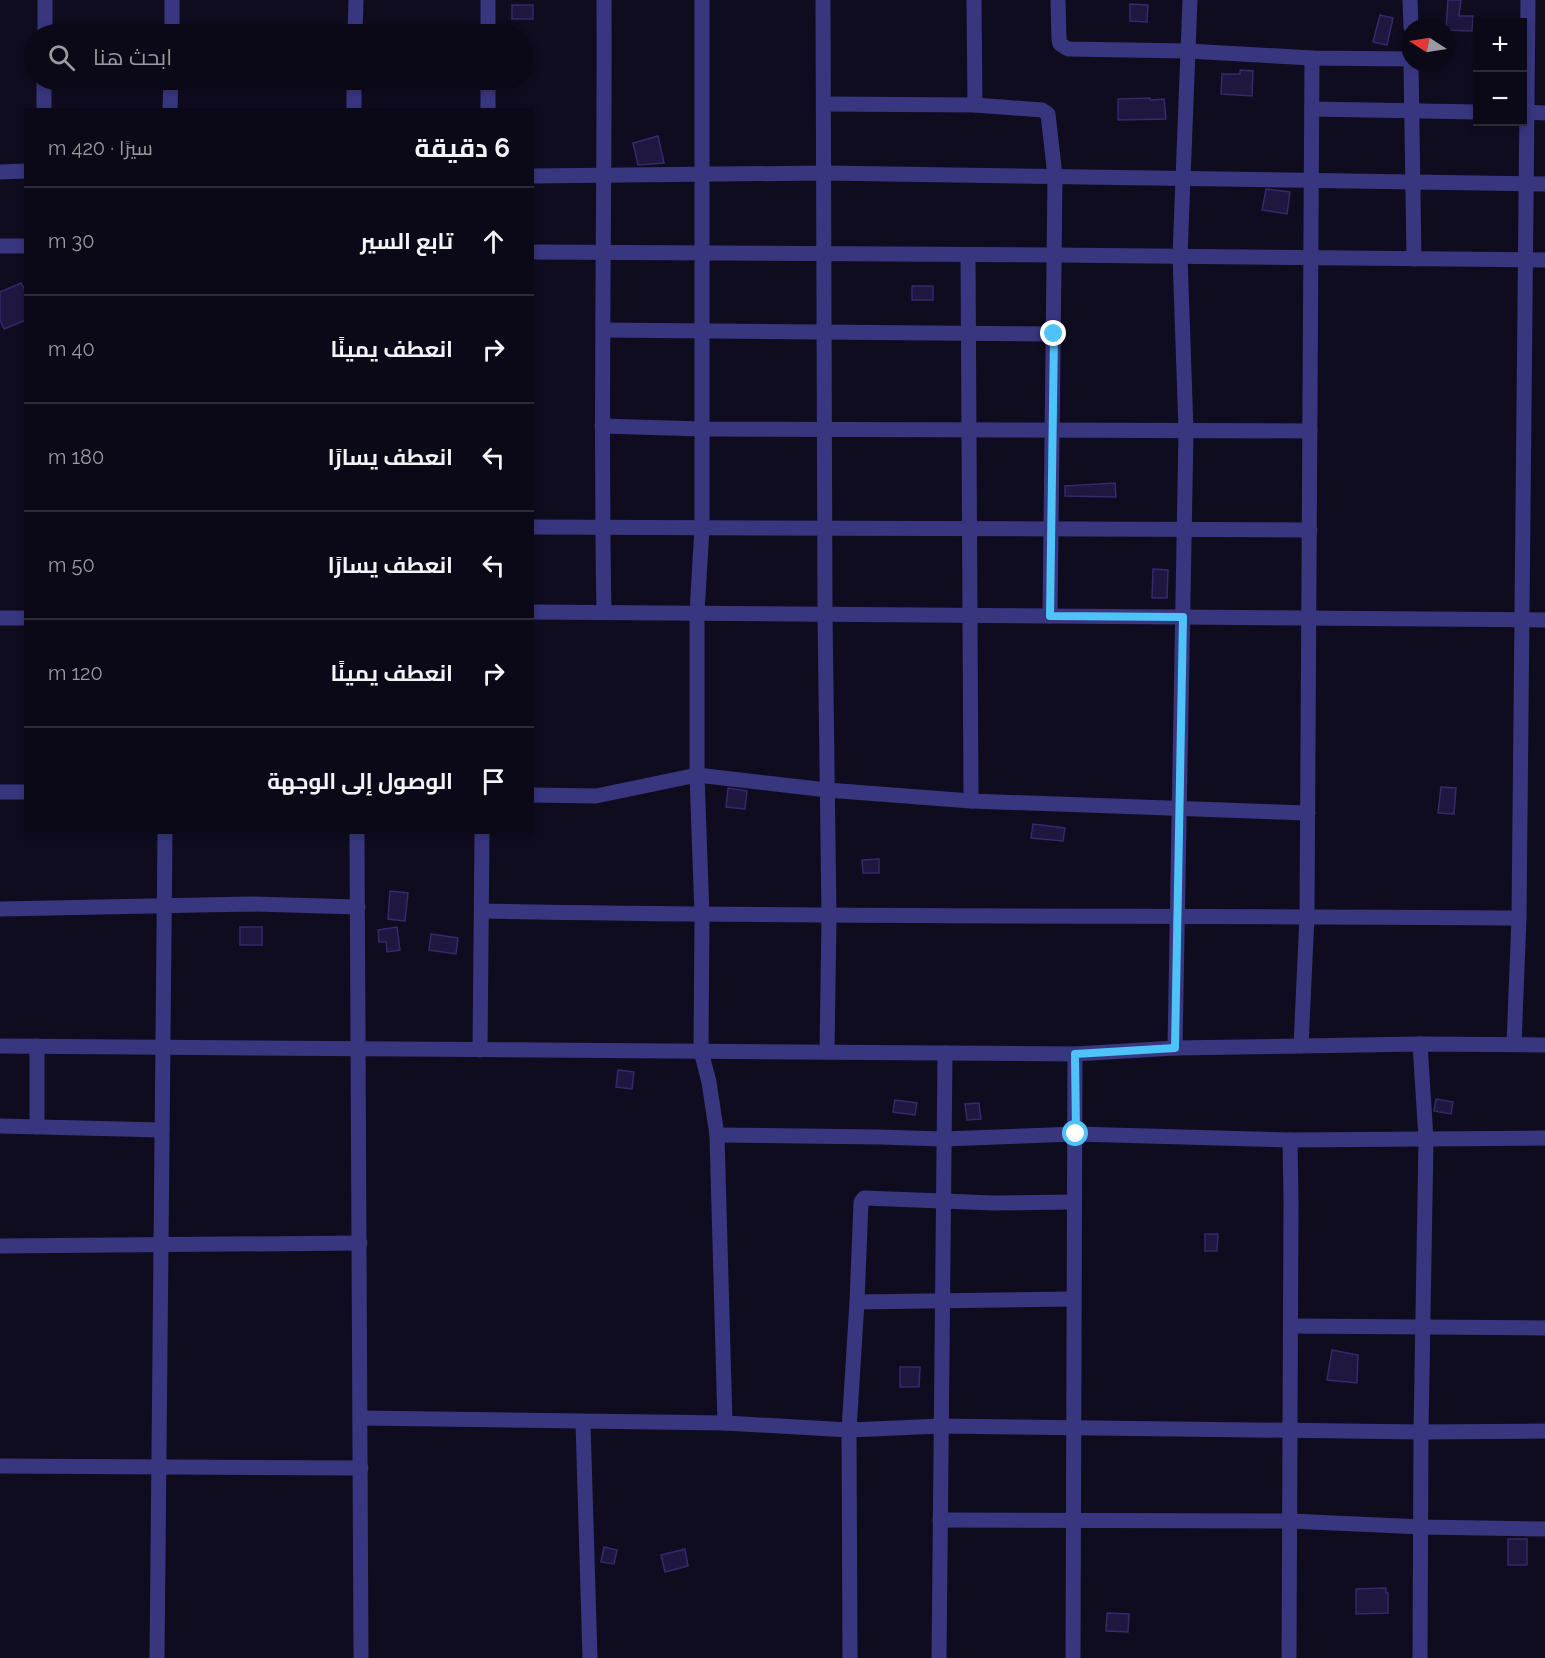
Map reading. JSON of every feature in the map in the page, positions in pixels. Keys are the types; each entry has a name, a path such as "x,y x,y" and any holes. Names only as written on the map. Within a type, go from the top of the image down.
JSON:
{"street":[{"path":"45,0 45,24"},
{"path":"172,0 172,24"},
{"path":"356,0 356,24"},
{"path":"488,0 488,24"},
{"path":"604,0 605,175 602,426 604,612"},
{"path":"702,0 700,254 702,528 697,612 697,775 702,916 701,1051 709,1082 717,1136 725,1423"},
{"path":"824,0 825,614 829,917 827,1052"},
{"path":"974,0 975,105"},
{"path":"1058,0 1060,44 1068,49 1188,51 1401,61"},
{"path":"1175,1048 1186,430 1180,256 1190,0"},
{"path":"1410,0 1411,18"},
{"path":"1526,72 1528,0"},
{"path":"1301,1046 1307,916 1312,58"},
{"path":"1411,72 1414,260"},
{"path":"44,90 44,108"},
{"path":"170,108 171,90"},
{"path":"354,90 354,108"},
{"path":"488,90 488,108"},
{"path":"824,104 975,105 1042,110 1050,117 1055,176 1050,616"},
{"path":"1312,109 1473,112"},
{"path":"1527,112 1545,113"},
{"path":"1514,1044 1519,918 1527,184 1525,126"},
{"path":"0,172 24,171"},
{"path":"534,176 824,173 1545,184"},
{"path":"0,246 24,246"},
{"path":"534,252 1545,260"},
{"path":"968,255 970,801"},
{"path":"604,330 1054,334"},
{"path":"602,426 702,429 1310,431"},
{"path":"534,527 1310,530"},
{"path":"534,612 1545,620"},
{"path":"0,618 24,618"},
{"path":"534,795 596,796 697,775 827,790 970,801 1308,813"},
{"path":"0,792 24,792"},
{"path":"157,1658 165,834"},
{"path":"357,834 361,1658"},
{"path":"480,1050 482,834"},
{"path":"0,909 251,904 358,907"},
{"path":"483,911 829,917 1178,915 1519,918"},
{"path":"1420,1044 1426,1139 1422,1327 1420,1658"},
{"path":"0,1046 1075,1054 1175,1048 1420,1044 1545,1045"},
{"path":"37,1046 37,1127"},
{"path":"939,1658 945,1053"},
{"path":"1073,1658 1075,1054"},
{"path":"0,1126 162,1130"},
{"path":"717,1136 879,1137 943,1140 1076,1134 1290,1140 1545,1138"},
{"path":"1289,1658 1290,1140"},
{"path":"850,1658 849,1430 857,1302 859,1208 864,1198 994,1203 1074,1202"},
{"path":"0,1246 360,1243"},
{"path":"857,1302 1074,1299"},
{"path":"1291,1326 1545,1328"},
{"path":"361,1419 725,1423 849,1430 941,1426 1421,1432 1545,1431"},
{"path":"583,1422 590,1658"},
{"path":"0,1467 361,1468"},
{"path":"940,1520 1290,1521 1422,1527 1545,1529"}],"building":[{"path":"1448,0 1461,0 1459,16 1473,16 1472,31 1455,30 1455,18 1447,18"},
{"path":"1130,4 1148,5 1147,22 1130,21"},
{"path":"512,5 533,5 533,19 512,19"},
{"path":"1380,15 1393,18 1387,45 1373,42"},
{"path":"1240,70 1253,71 1252,96 1221,94 1222,74 1240,74"},
{"path":"1150,98 1150,100 1164,99 1166,119 1118,120 1118,99"},
{"path":"658,136 664,163 638,165 633,143"},
{"path":"1266,189 1290,192 1287,214 1262,210"},
{"path":"21,283 24,288 24,321 4,329 0,320 0,292"},
{"path":"912,286 933,286 933,300 912,300"},
{"path":"1115,483 1116,497 1065,496 1065,486"},
{"path":"1153,569 1168,570 1167,598 1152,598"},
{"path":"1441,787 1456,788 1454,814 1438,813"},
{"path":"728,788 747,791 745,809 726,807"},
{"path":"1033,824 1065,828 1063,841 1031,838"},
{"path":"879,859 879,873 863,873 862,860"},
{"path":"390,891 408,893 405,921 388,919"},
{"path":"240,927 262,927 262,945 240,945"},
{"path":"397,927 400,950 387,952 386,942 379,942 378,930"},
{"path":"431,934 458,938 456,954 429,950"},
{"path":"618,1070 634,1072 632,1089 616,1087"},
{"path":"1436,1099 1453,1102 1451,1114 1434,1111"},
{"path":"895,1100 917,1103 915,1115 893,1112"},
{"path":"979,1103 981,1119 967,1120 965,1104"},
{"path":"1205,1234 1218,1234 1217,1251 1205,1251"},
{"path":"1332,1350 1358,1355 1357,1383 1327,1380"},
{"path":"900,1367 920,1367 919,1387 900,1387"},
{"path":"1508,1539 1527,1539 1527,1565 1508,1565"},
{"path":"604,1547 617,1550 614,1564 601,1562"},
{"path":"685,1549 688,1566 665,1572 661,1555"},
{"path":"1386,1588 1388,1613 1356,1614 1356,1589"},
{"path":"1107,1613 1129,1614 1128,1632 1106,1631"}],"route":[{"path":"1054,334 1050,616 1183,617 1175,1048 1075,1054 1076,1134"}]}
